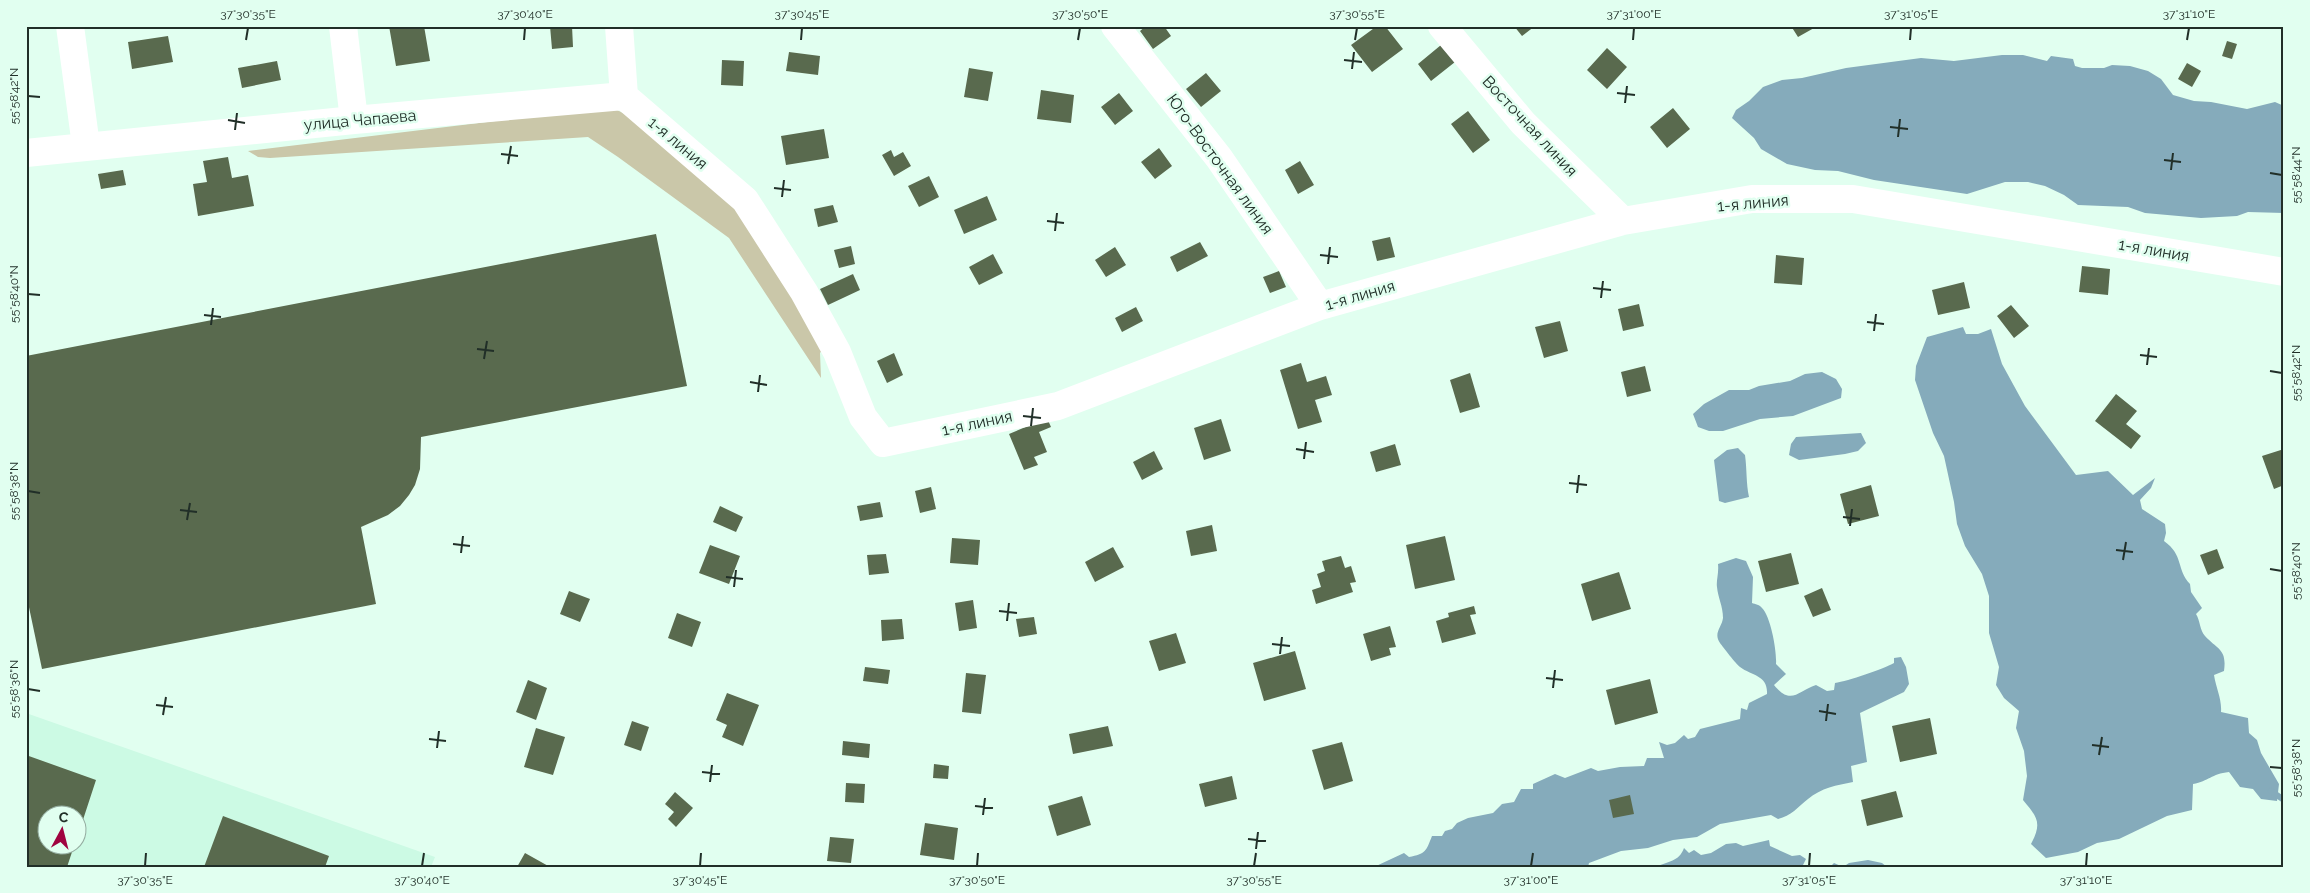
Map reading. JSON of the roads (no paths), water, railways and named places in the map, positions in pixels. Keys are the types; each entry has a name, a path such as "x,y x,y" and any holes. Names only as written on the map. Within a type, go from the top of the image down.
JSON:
{"street":[{"path":"70,26 86,146"},
{"path":"342,26 354,120"},
{"path":"619,26 624,96"},
{"name":"Юго-Восточная линия","path":"1115,26 1219,158 1320,306"},
{"name":"Восточная линия","path":"1442,26 1523,123 1623,221"},
{"name":"улица Чапаева","path":"26,153 354,120 624,96"},
{"name":"1-я линия","path":"624,96 745,200 804,292 837,352 863,417 883,444 1058,406 1320,306 1623,221 1752,200 1853,199 2284,272"}],"water":[{"path":"2002,55 2023,55 2047,61 2051,56 2073,59 2075,66 2082,68 2104,68 2112,65 2130,66 2148,71 2161,79 2173,95 2194,101 2211,102 2247,109 2275,102 2284,106 2284,213 2248,212 2237,216 2201,218 2145,213 2128,207 2078,205 2064,195 2045,186 2028,182 2005,182 1967,194 1874,180 1838,171 1815,170 1787,164 1761,149 1754,138 1732,118 1736,110 1749,101 1763,87 1782,80 1802,78 1846,68 1921,58 1954,61"},
{"path":"1963,327 1966,334 1978,334 1991,329 2002,364 2025,406 2076,475 2108,471 2133,495 2155,478 2151,488 2140,500 2142,509 2165,524 2166,533 2164,541 2175,552 2183,573 2190,584 2191,592 2202,608 2196,614 2202,631 2223,654 2224,671 2214,675 2220,698 2221,712 2248,718 2249,733 2257,740 2261,753 2279,784 2277,801 2261,799 2253,789 2240,787 2229,772 2223,773 2193,784 2192,810 2167,816 2119,839 2097,843 2078,852 2046,858 2031,844 2036,831 2037,821 2023,800 2027,776 2024,751 2016,728 2019,711 2004,698 1996,685 1999,667 1989,633 1989,596 1982,574 1965,546 1957,524 1944,456 1933,433 1915,380 1916,366 1927,337"},
{"path":"1822,372 1836,379 1842,389 1841,398 1793,416 1760,419 1723,431 1709,431 1698,427 1693,414 1704,404 1729,390 1749,390 1759,386 1790,381 1805,374"},
{"path":"1861,433 1866,443 1858,451 1799,460 1789,455 1791,444 1796,437"},
{"path":"1738,448 1745,455 1749,497 1725,503 1719,501 1714,460 1727,450"},
{"path":"1736,558 1746,561 1753,577 1752,603 1761,607 1765,612 1771,627 1776,664 1786,674 1774,685 1785,695 1795,695 1816,685 1827,691 1834,690 1835,683 1882,668 1894,663 1894,658 1901,657 1906,667 1909,684 1904,692 1860,713 1867,762 1851,766 1853,782 1818,792 1783,818 1778,819 1771,815 1720,824 1697,837 1673,840 1648,848 1621,851 1589,863 1588,867 1374,867 1404,853 1409,857 1419,855 1425,851 1432,836 1442,836 1445,831 1452,829 1457,823 1468,818 1493,813 1502,804 1514,802 1521,789 1533,789 1533,784 1555,774 1565,778 1591,768 1598,771 1620,767 1644,766 1647,758 1664,758 1659,742 1667,745 1675,743 1684,735 1688,739 1695,737 1700,729 1740,719 1741,708 1747,710 1749,703 1767,694 1767,688 1762,679 1736,663 1720,643 1717,636 1723,618 1717,587 1718,564"},
{"path":"1769,840 1770,846 1792,856 1800,855 1806,859 1802,867 1656,867 1676,859 1684,848 1689,853 1694,850 1701,855 1711,853 1726,844 1736,843 1743,846"},
{"path":"1868,860 1882,863 1887,867 1843,867 1849,863"},
{"path":"1834,863 1843,867 1830,867"}],"waterway":[{"path":"2271,791 2284,800"}]}
